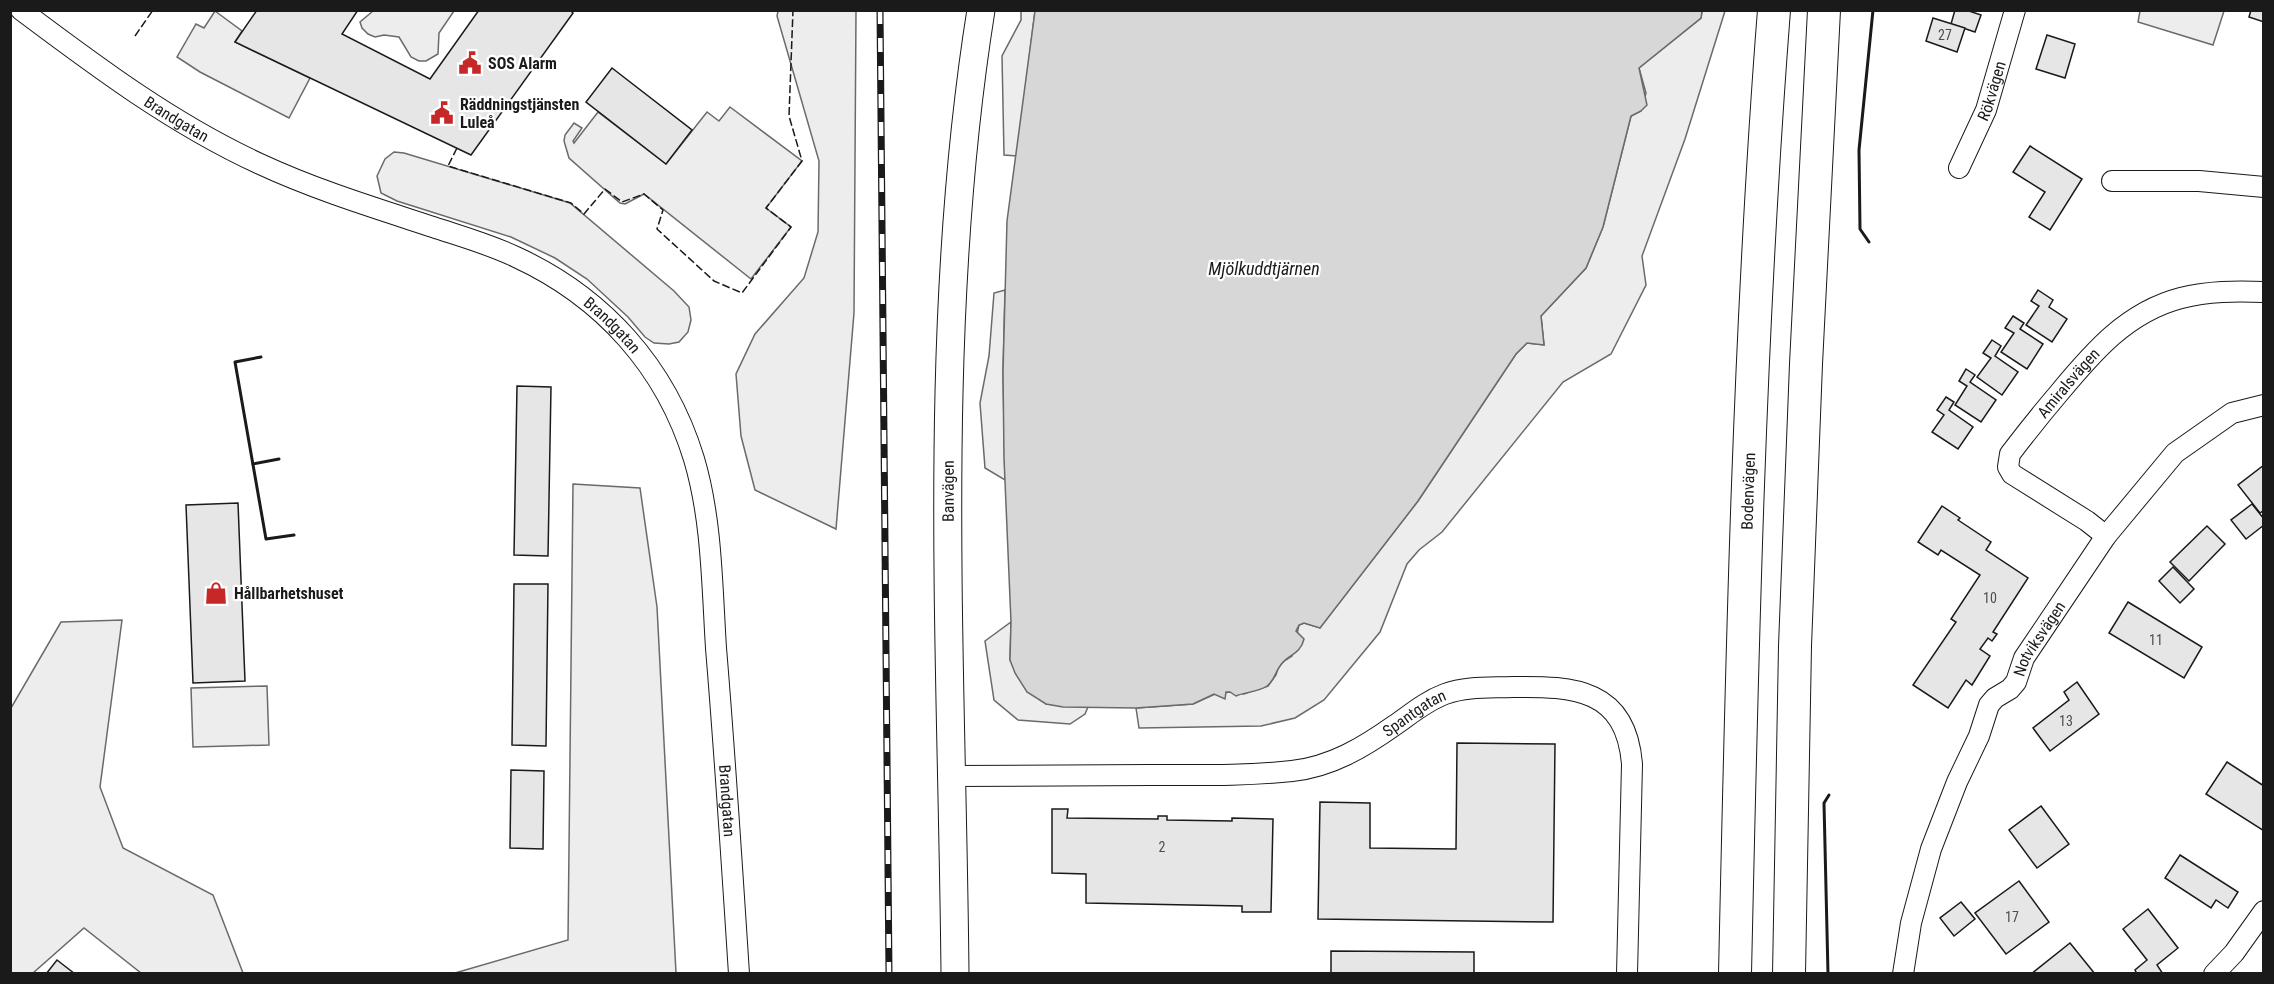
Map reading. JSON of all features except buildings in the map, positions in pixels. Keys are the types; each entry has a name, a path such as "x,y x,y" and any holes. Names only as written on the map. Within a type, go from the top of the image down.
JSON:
{"main road":[{"name":"Bodenvägen","path":"1735,974 1751,381 1774,10"},
{"path":"1789,974 1795,646 1806,364 1824,10"}],"street":[{"name":"Brandgatan","path":"21,10 148,103 260,164 339,196 490,246 537,267 578,293 596,308 615,325 642,356 669,394 687,438 695,462 705,511 729,807 739,974"},
{"name":"Banvägen","path":"955,974 948,489 949,369 961,167 981,10"},
{"name":"Rökvägen","path":"1959,168 1986,110 2014,10"},
{"path":"2112,181 2199,181 2264,187"},
{"name":"Amiralsvägen","path":"2106,536 2012,474 2008,467 2010,454 2087,360 2110,336 2130,321 2181,298 2208,293 2264,292"},
{"name":"Notviksvägen","path":"1903,974 1911,923 1931,849 1957,782 1979,736 1987,710 1995,698 2010,689 2016,682 2024,658 2106,536 2175,453 2232,413 2264,405"},
{"name":"Spantgatan","path":"951,776 1236,775 1292,771 1334,762 1372,741 1424,704 1445,694 1471,688 1571,689 1589,694 1606,704 1619,718 1630,744 1632,764 1627,974"},
{"path":"2214,974 2234,953 2264,911"}],"shaded area":[{"path":"2140,10 2224,11 2213,45 2138,22"},
{"path":"215,11 242,31 235,42 310,78 289,118 200,72 177,57 196,24 204,28"},
{"path":"373,11 454,11 439,33 438,54 426,61 419,61 411,57 399,37 384,35 375,37 362,28 360,22"},
{"path":"778,11 856,11 854,313 836,529 755,490 741,436 736,374 755,334 804,278 818,232 819,161 777,16"},
{"path":"1021,11 1035,11 1017,156 1004,155 1002,56 1021,20"},
{"path":"1702,11 1725,11 1685,139 1642,256 1646,285 1611,354 1563,382 1442,532 1419,550 1407,564 1380,632 1324,700 1295,718 1261,726 1139,728 1136,708 1193,704 1215,694 1230,692 1244,694 1268,686 1278,668 1292,656 1299,625 1304,623 1320,628 1418,501 1516,354 1527,343 1544,345 1541,316 1586,268 1603,227 1631,116 1641,111 1646,93 1639,68 1701,18"},
{"path":"730,107 802,161 766,208 791,227 751,279 644,194 625,204 620,203 569,158 564,141 565,135 574,123 582,128 573,141 574,143 598,112 666,164 707,112 719,121"},
{"path":"394,152 404,153 570,203 674,291 689,307 691,320 688,332 679,342 654,343 645,337 628,317 587,279 555,258 511,237 397,201 381,193 377,176 385,159"},
{"path":"1005,290 1003,372 1005,480 985,468 980,403 989,356 994,293"},
{"path":"573,484 640,488 657,607 676,973 455,973 568,940"},
{"path":"122,620 100,787 123,848 213,895 243,973 141,973 84,928 33,973 11,973 11,708 61,622"},
{"path":"1011,622 1010,660 1046,704 1088,707 1085,714 1070,724 1018,720 994,700 985,641"},
{"path":"267,686 269,745 193,747 191,688"}],"water":[{"name":"Mjölkuddtjärnen","path":"1035,11 1702,11 1701,18 1639,68 1647,105 1631,116 1603,227 1586,268 1541,316 1544,345 1527,343 1516,354 1418,501 1320,628 1304,623 1299,625 1296,631 1304,639 1300,649 1283,662 1269,684 1260,690 1236,696 1226,692 1225,699 1214,694 1193,704 1136,708 1063,707 1046,704 1027,692 1010,660 1011,622 1003,372 1007,221"}],"railway":[{"path":"880,10 889,974"}],"fence":[{"path":"135,36 153,10"},
{"path":"457,148 448,166 571,203 584,214 605,189 622,202 644,194 663,210 657,229 714,281 742,293 791,227 766,208 802,161 789,116 793,10"}],"wall":[{"path":"1869,242 1860,229 1859,150 1873,10"},
{"path":"261,357 235,362 266,539 294,535"},
{"path":"253,464 279,459"},
{"path":"1828,974 1824,803 1829,795"}],"place":[{"name":"SOS Alarm","path":"470,63"},
{"name":"Räddningstjänsten Luleå","path":"442,113"},
{"name":"Hållbarhetshuset","path":"216,593"}]}
